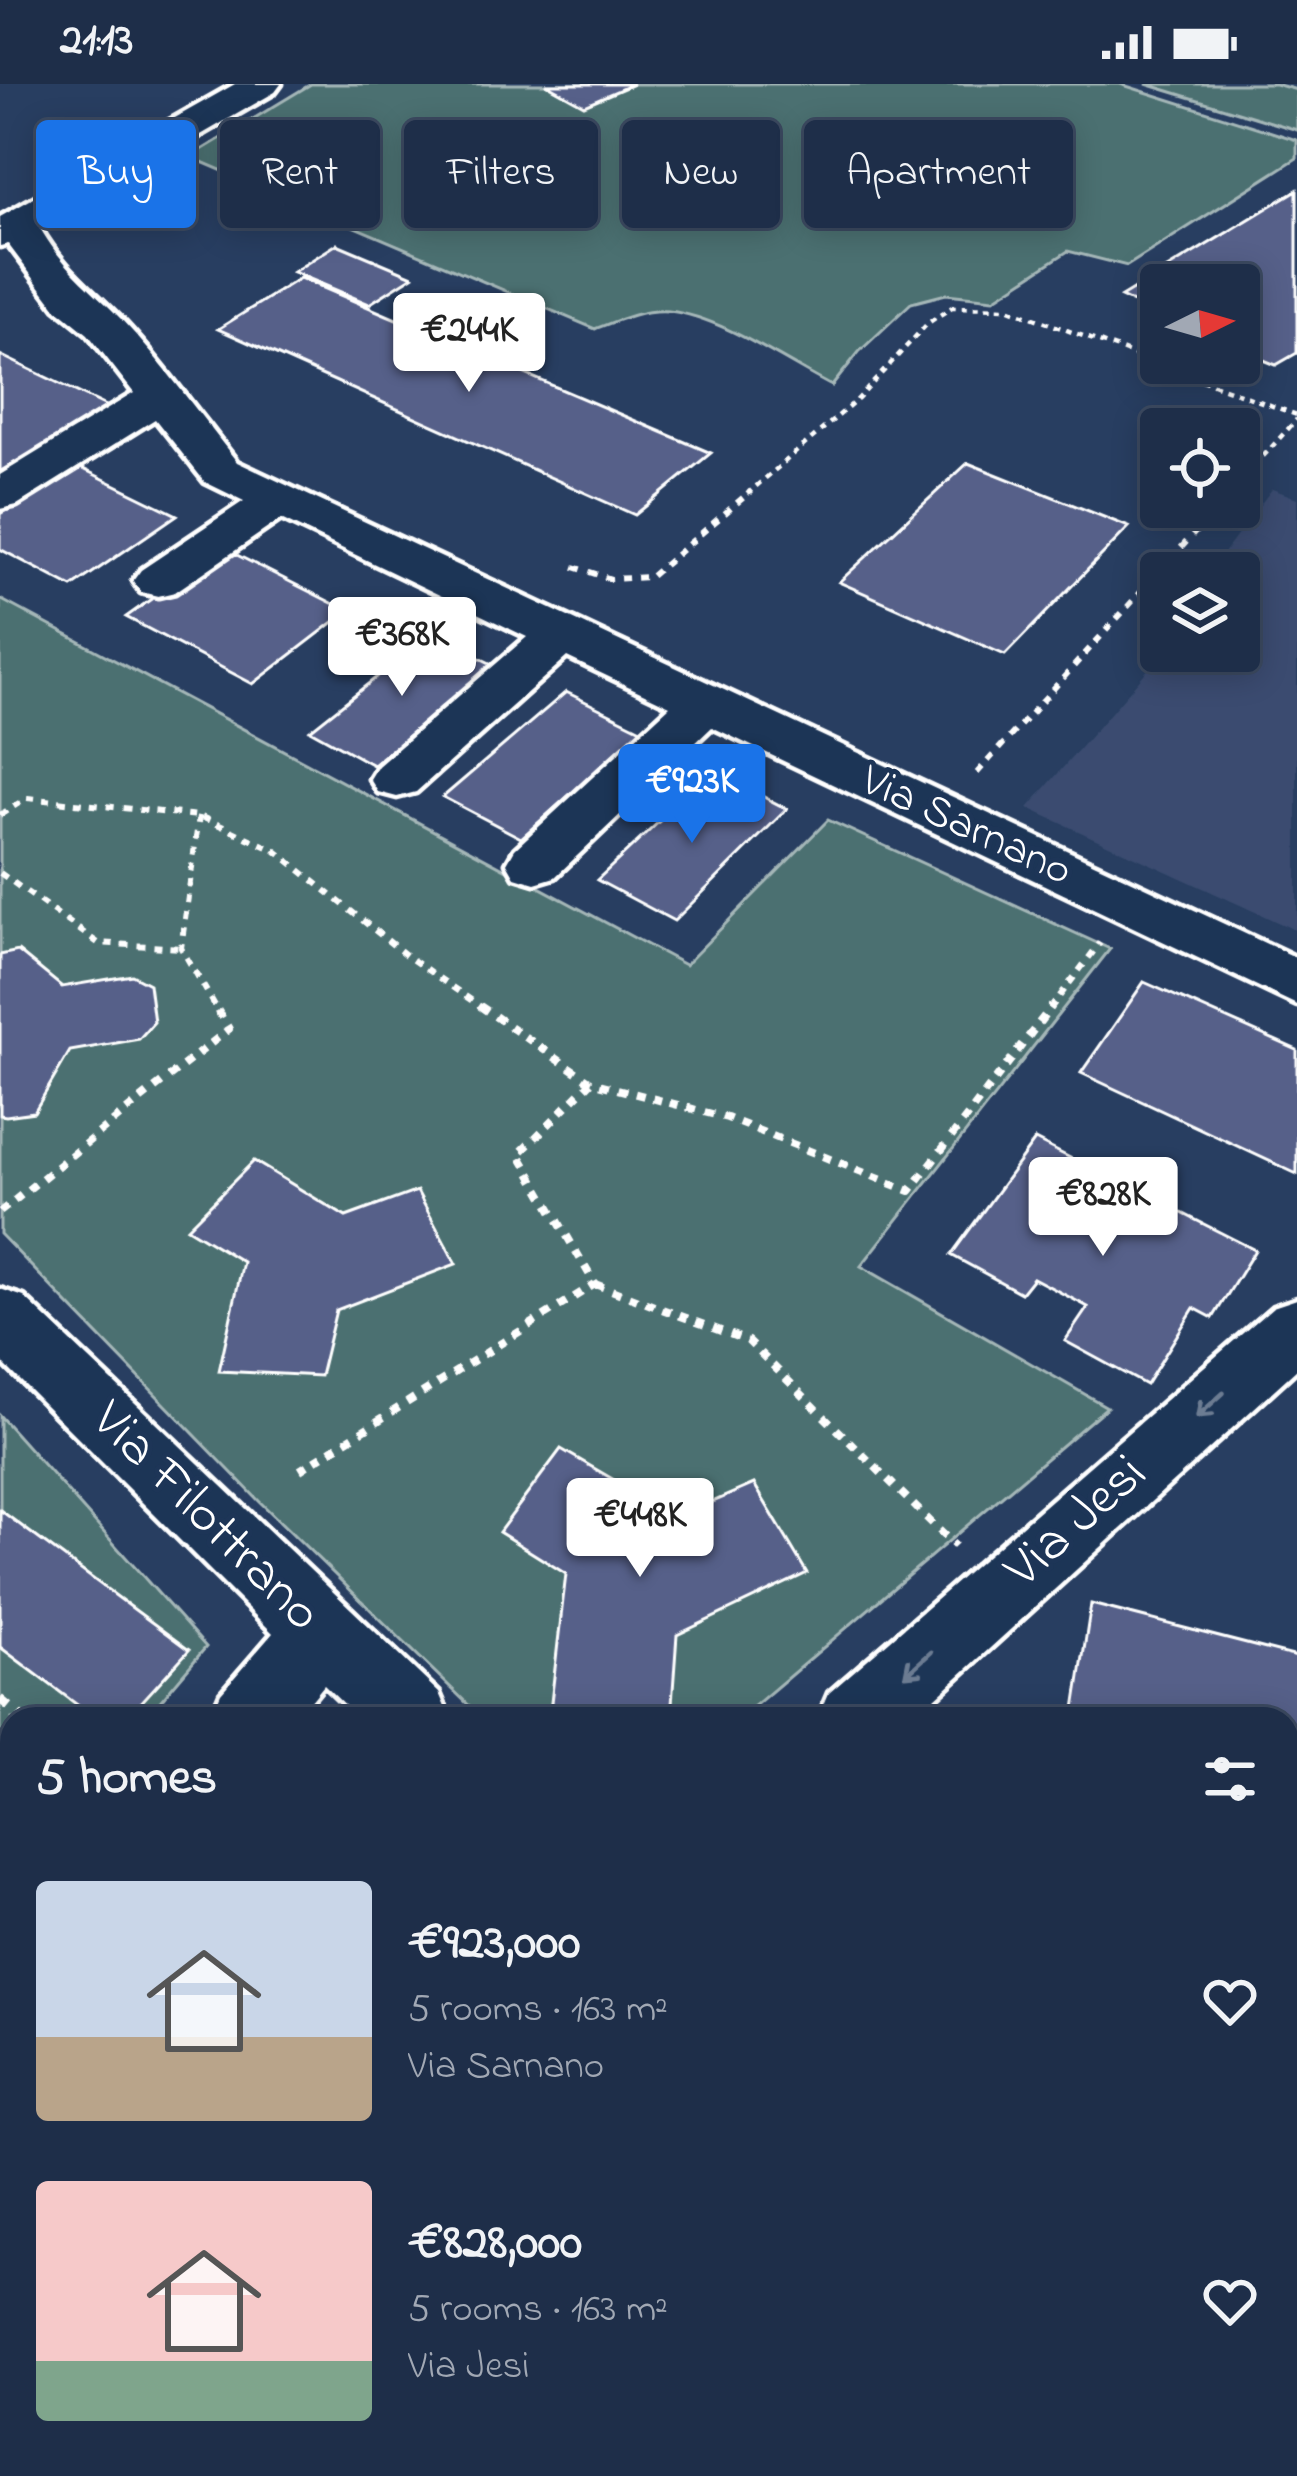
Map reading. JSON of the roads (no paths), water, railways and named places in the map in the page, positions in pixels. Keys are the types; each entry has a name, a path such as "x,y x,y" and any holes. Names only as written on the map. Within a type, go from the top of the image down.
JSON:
{"street":[{"path":"6,225 262,84"},
{"name":"Via Sarnano","path":"6,225 71,299 103,325 221,472 1297,983"},
{"path":"0,495 160,395"},
{"path":"158,581 278,499"},
{"path":"397,779 562,634"},
{"path":"535,863 707,702"},
{"name":"Via Filottrano","path":"0,1317 399,1707"},
{"name":"Via Jesi","path":"870,1707 1297,1327"},
{"path":"258,1707 321,1632"}]}
